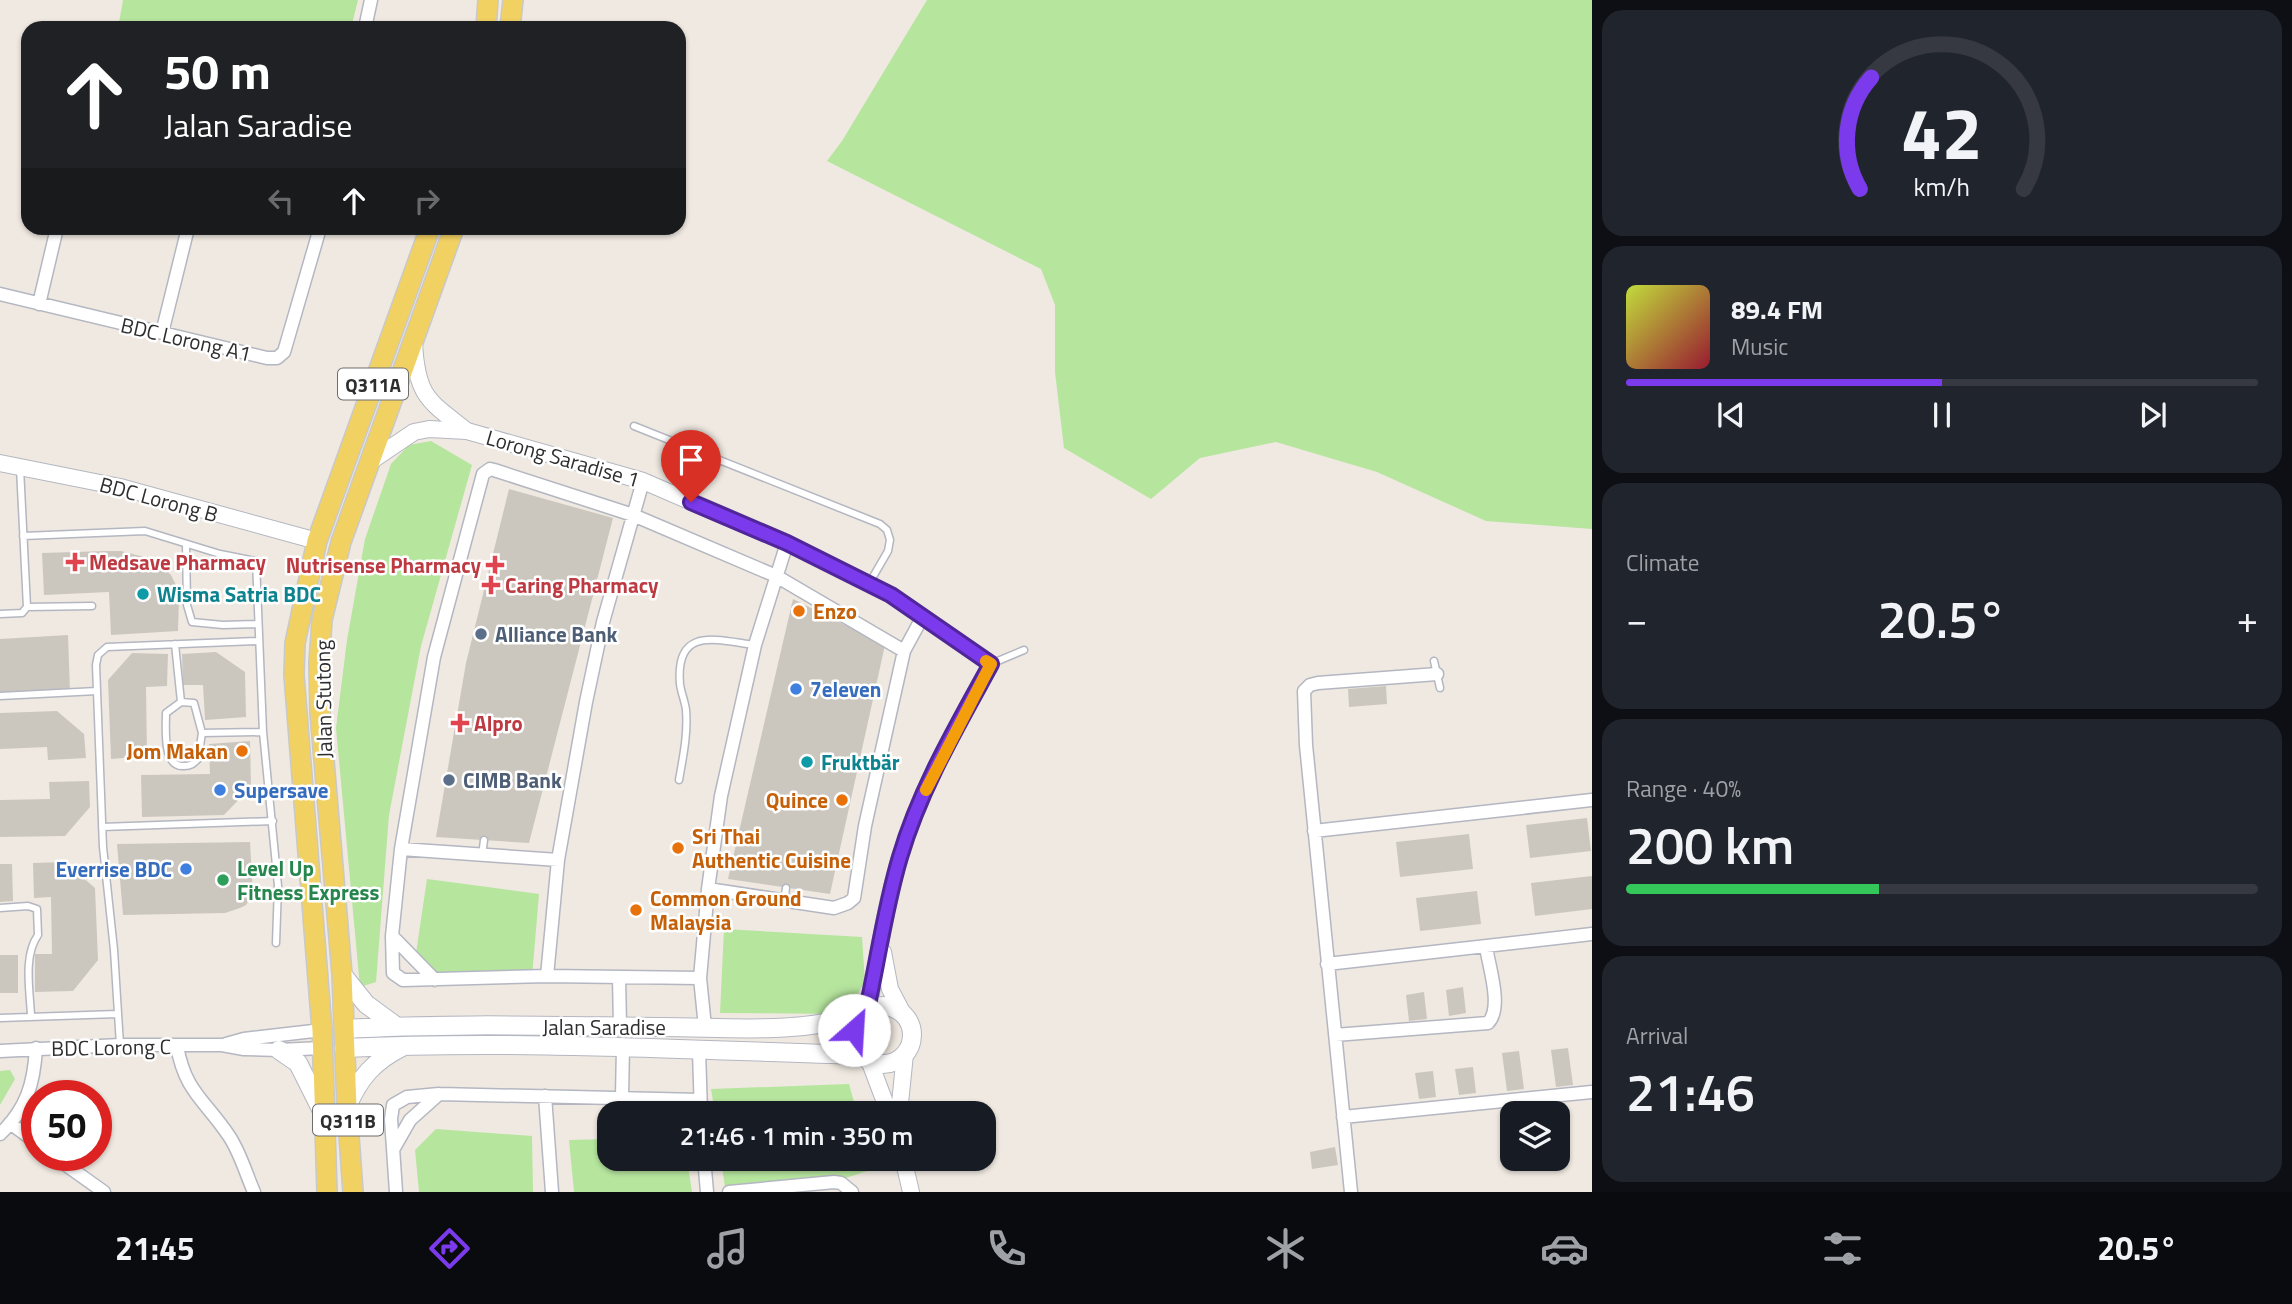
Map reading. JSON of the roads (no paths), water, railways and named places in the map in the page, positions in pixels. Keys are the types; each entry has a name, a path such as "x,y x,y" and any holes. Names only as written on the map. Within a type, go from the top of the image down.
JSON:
{"main road":[{"path":"486,21 488,0"},
{"path":"511,21 513,0"},
{"name":"Jalan Stutong","path":"327,1192 322,1039 294,675 295,643 317,541 427,235"},
{"name":"Jalan Stutong","path":"354,1192 347,1108 342,974 320,713 322,621 341,542 452,235"},
{"path":"317,541 341,542"},
{"path":"342,974 366,1004 396,1026"},
{"path":"881,1005 901,1010 912,1026 913,1036 905,1055 888,1064 878,1064 865,1058 854,1039 857,1021 865,1012 881,1005"},
{"name":"Jalan Saradise","path":"344,1038 396,1026 621,1026 758,1030 834,1023 865,1012"},
{"name":"BDC Lorong C","path":"322,1039 344,1038"},
{"name":"Jalan Saradise","path":"344,1038 405,1045 623,1046 865,1058"},
{"path":"347,1108 355,1090 376,1062 405,1045"},
{"path":"279,1050 298,1063 324,1115"}],"street":[{"path":"366,21 371,0"},
{"path":"39,304 55,235"},
{"path":"162,333 186,235"},
{"name":"BDC Lorong A1","path":"0,294 267,358 277,358 284,352 318,235"},
{"path":"414,340 415,370 419,384 429,399 467,431"},
{"path":"368,463 392,444 414,432 429,429 467,431"},
{"name":"Lorong Saradise 1","path":"467,431 643,481 787,543 869,584 923,616 991,664"},
{"name":"BDC Lorong B","path":"0,463 120,487 317,541"},
{"path":"700,978 547,976 403,980 395,977 392,969 392,936 401,849 434,657 481,477 486,471 494,470 560,498 633,515 776,576 841,618 904,650"},
{"path":"547,976 558,860 603,622 643,481"},
{"path":"705,1027 700,978 708,889 722,796 755,645 787,543"},
{"path":"708,889 785,894 834,908 848,904 854,898 868,813 904,650 923,616"},
{"path":"865,1012 900,854 920,802 991,664"},
{"path":"1351,1192 1306,746 1304,691 1306,687 1318,683 1435,668"},
{"path":"1314,831 1592,800"},
{"path":"401,849 558,860"},
{"path":"1327,964 1592,934"},
{"path":"392,936 435,980"},
{"path":"882,939 884,967 890,989 901,1010"},
{"path":"1335,1035 1488,1023 1493,1018 1496,1006 1486,947"},
{"path":"619,977 621,1026"},
{"name":"BDC Lorong C","path":"222,1045 244,1039 322,1039"},
{"name":"BDC Lorong C","path":"0,1051 120,1045 222,1045 279,1050 322,1039"},
{"path":"177,1046 181,1070 197,1097 230,1138 254,1192"},
{"name":"Jalan Saradise","path":"622,1096 623,1046"},
{"path":"0,1134 24,1102 34,1077 36,1048"},
{"path":"699,1051 700,1101"},
{"path":"900,1101 905,1055"},
{"path":"865,1058 884,1101"},
{"path":"1343,1117 1592,1092"},
{"path":"396,1192 391,1119 393,1105 407,1097 439,1094 622,1096 661,1101"},
{"path":"392,1151 410,1120 439,1094"},
{"path":"545,1096 552,1192"},
{"path":"10,1123 21,1131"},
{"path":"73,1171 104,1192"},
{"path":"705,1171 707,1192"},
{"path":"906,1171 911,1192"},
{"path":"82,1178 85,1192"},
{"path":"729,1192 782,1190 834,1182 841,1183 852,1192"}],"lane":[{"path":"634,426 880,524 889,535 888,551 869,584"},
{"path":"0,614 22,613 27,607 20,467"},
{"path":"23,536 145,531 257,561 263,732 278,886 276,943"},
{"path":"186,544 187,605 192,622 258,624"},
{"path":"27,607 92,607"},
{"path":"678,780 686,731 686,707 680,686 683,654 688,646 707,638 755,645"},
{"path":"120,1045 102,827 96,665 98,655 107,647 259,641"},
{"path":"175,644 181,702"},
{"path":"991,664 1024,650"},
{"path":"1435,668 1440,688"},
{"path":"0,696 97,691"},
{"path":"181,702 194,703 202,733 198,759 194,763 178,766 172,763 167,740 166,713 181,702"},
{"path":"202,733 263,732"},
{"path":"102,827 273,821"},
{"path":"482,856 484,840"},
{"path":"0,908 28,906 37,909 38,935 30,953 31,1016"},
{"path":"0,1018 117,1013"}],"place":[{"name":"Medsave Pharmacy","path":"75,562"},
{"name":"Nutrisense Pharmacy","path":"495,565"},
{"name":"Caring Pharmacy","path":"491,585"},
{"name":"Wisma Satria BDC","path":"143,594"},
{"name":"Enzo","path":"799,611"},
{"name":"Alliance Bank","path":"481,634"},
{"name":"7eleven","path":"796,689"},
{"name":"Alpro","path":"460,723"},
{"name":"Jom Makan","path":"242,751"},
{"name":"Fruktbär","path":"807,762"},
{"name":"CIMB Bank","path":"449,780"},
{"name":"Supersave","path":"220,790"},
{"name":"Quince","path":"842,800"},
{"name":"Sri Thai Authentic Cuisine","path":"678,848"},
{"name":"Everrise BDC","path":"186,869"},
{"name":"Level Up Fitness Express","path":"223,880"},
{"name":"Common Ground Malaysia","path":"636,910"}]}
